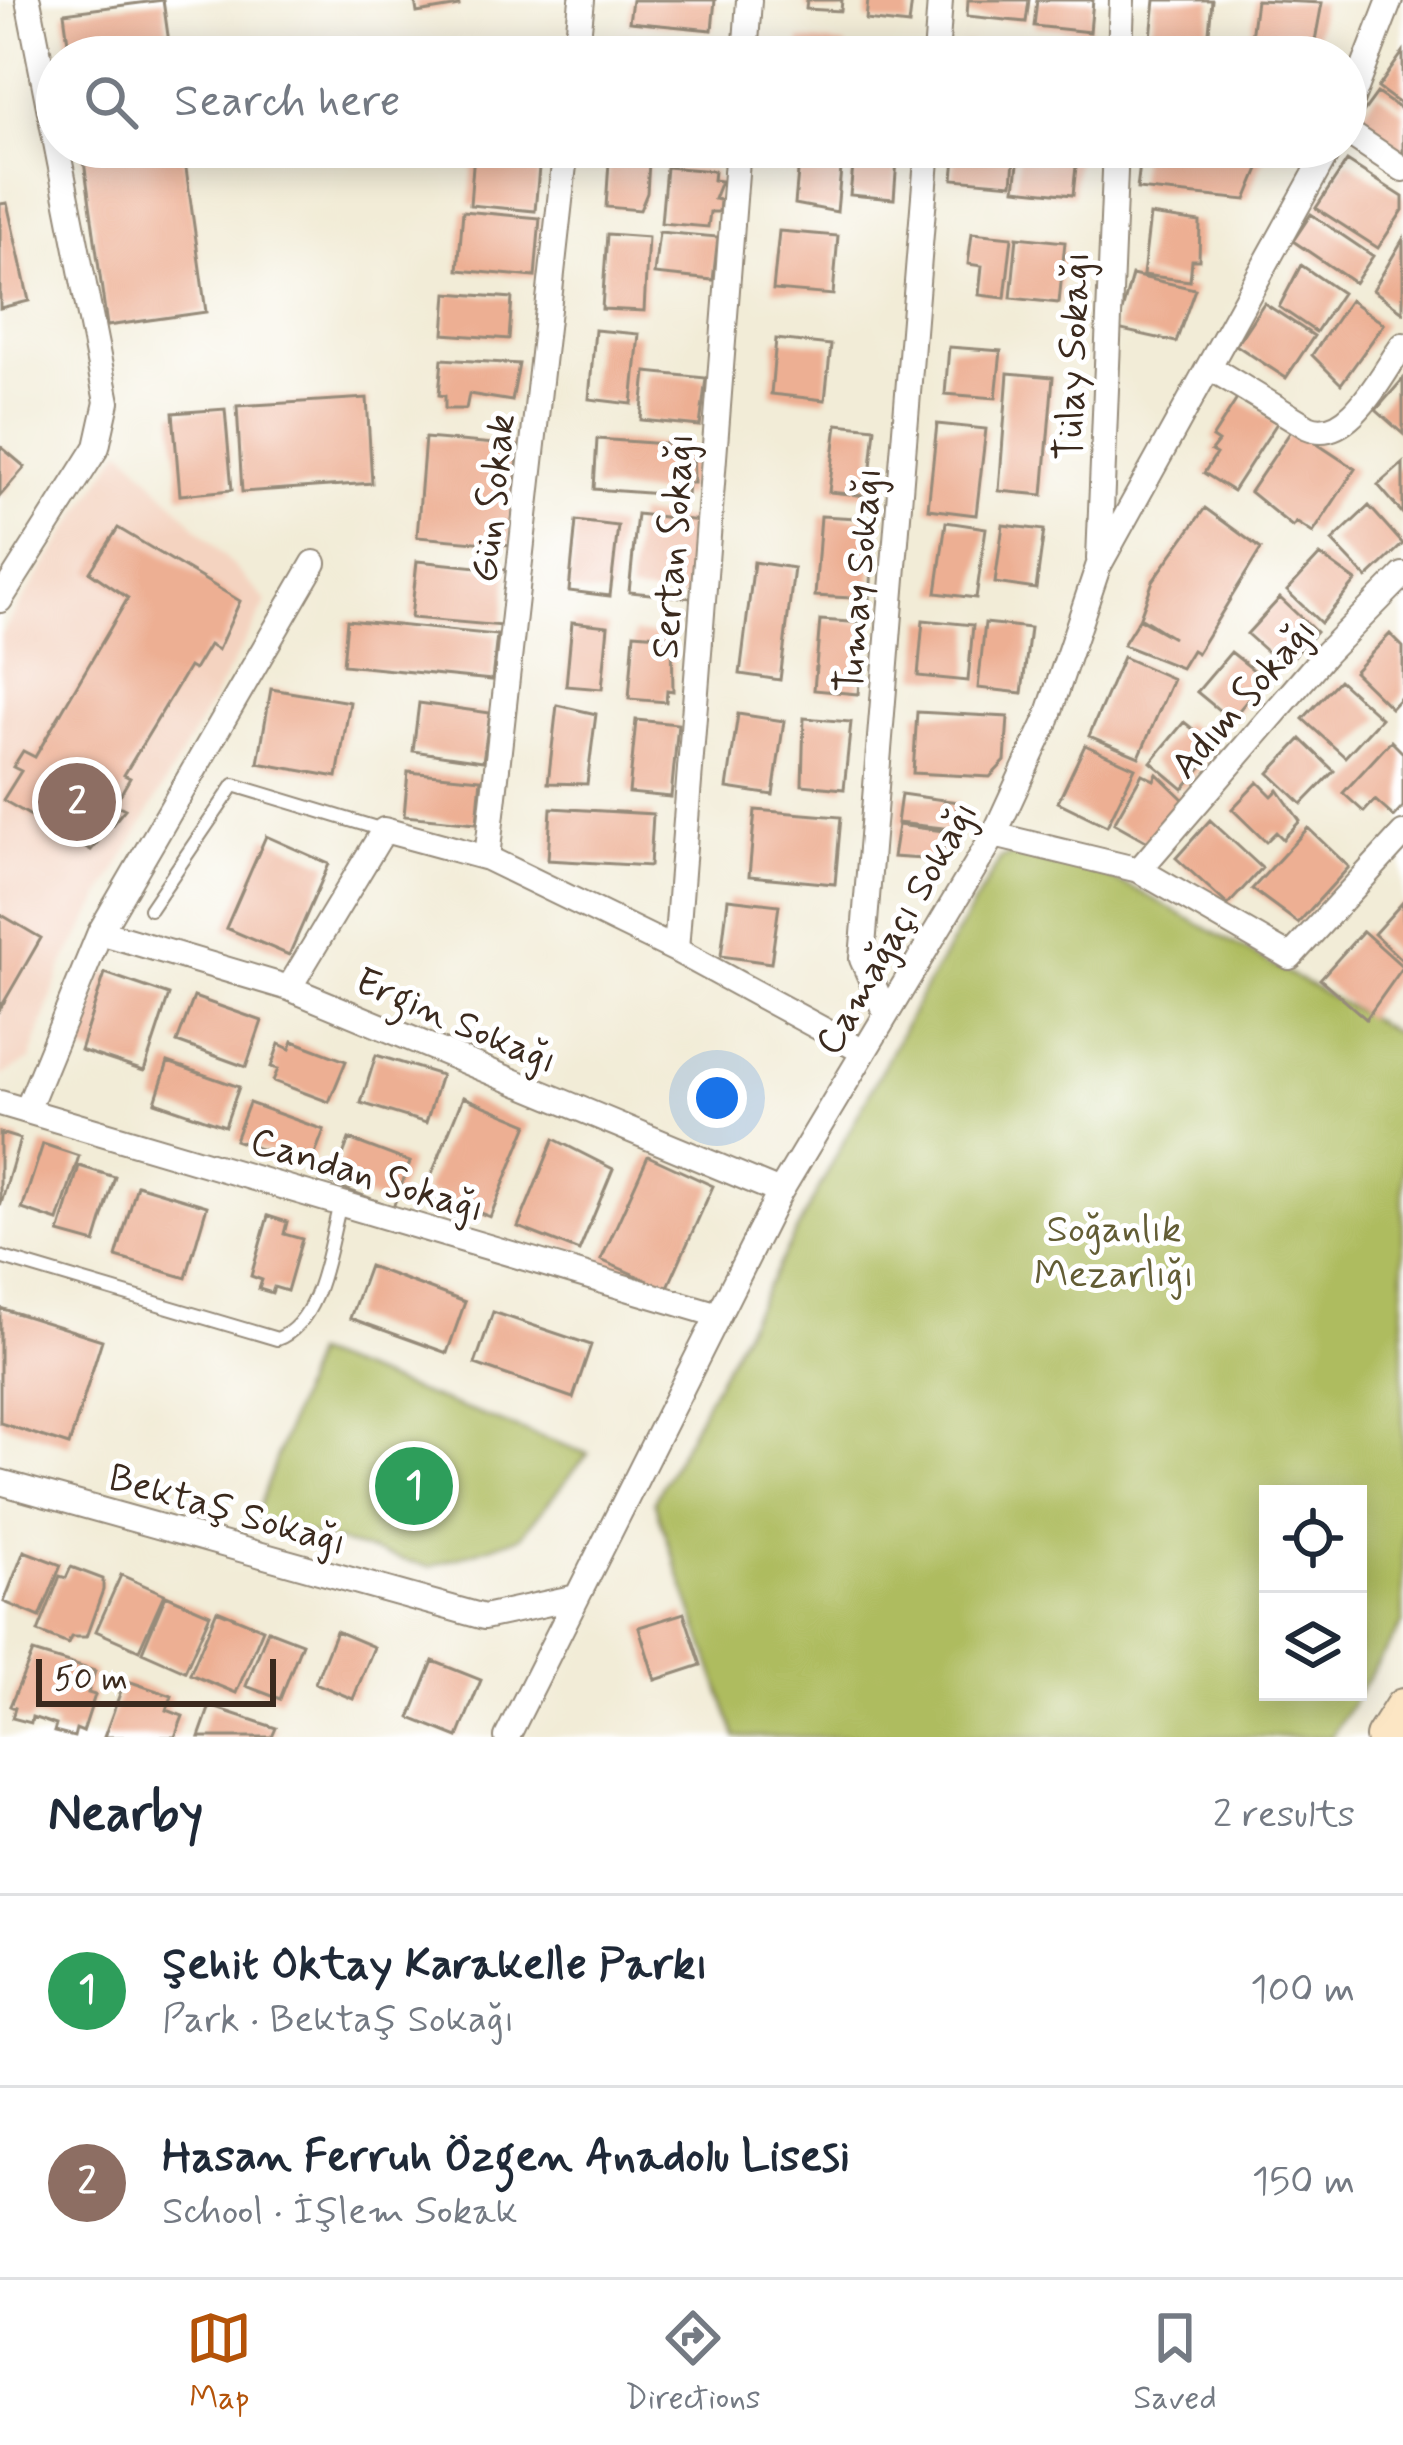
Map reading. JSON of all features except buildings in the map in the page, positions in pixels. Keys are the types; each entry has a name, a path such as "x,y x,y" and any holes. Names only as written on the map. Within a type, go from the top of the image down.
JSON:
{"street":[{"path":"28,0 36,41"},
{"path":"578,36 582,0"},
{"path":"746,36 749,0"},
{"path":"937,36 940,0"},
{"path":"1121,36 1122,0"},
{"path":"1367,60 1390,0"},
{"path":"1367,145 1403,169"},
{"path":"0,600 97,447 107,402 61,168"},
{"name":"Gün Sokak","path":"487,858 564,168"},
{"name":"Sertan Sokağı","path":"676,950 736,168"},
{"name":"Tumay Sokağı","path":"886,1014 862,959 926,168"},
{"name":"Tülay Sokağı","path":"1099,567 1115,168"},
{"name":"Camağaçı Sokağı","path":"507,1737 780,1192 994,835 1046,722 1099,567 1318,168"},
{"path":"1209,367 1308,428 1326,432 1344,424 1403,344"},
{"path":"27,1110 100,932 314,563"},
{"name":"Adım Sokağı","path":"1139,871 1326,653 1403,575"},
{"path":"289,988 384,830 487,858 676,950 864,1052"},
{"path":"994,835 1139,871 1290,957 1403,834"},
{"name":"Ergin Sokağı","path":"100,932 289,988 780,1192"},
{"name":"Candan Sokağı","path":"0,1103 715,1314"},
{"name":"Bektaş Sokağı","path":"2,1489 484,1616 577,1597"},
{"path":"1384,1737 1403,1707"}],"lane":[{"path":"150,909 234,785 384,830"},
{"path":"0,1258 278,1339 297,1331 310,1307 340,1203"}],"shaded area":[{"path":"122,448 267,602 62,967 30,1060 0,1077 0,636"}],"green space":[{"name":"Soğanlık Mezarlığı","path":"1039,848 1137,890 1403,1037 1403,1623 1367,1680 1367,1485 1259,1485 1259,1701 1354,1701 1331,1737 736,1737 654,1501 921,995 1001,858"},
{"path":"313,1354 588,1454 520,1537 429,1567 255,1519"}],"place":[{"name":"Hasan Ferruh Özgen Anadolu Lisesi","path":"77,802"},
{"name":"Şehit Oktay Karakelle Parkı","path":"414,1486"}]}
